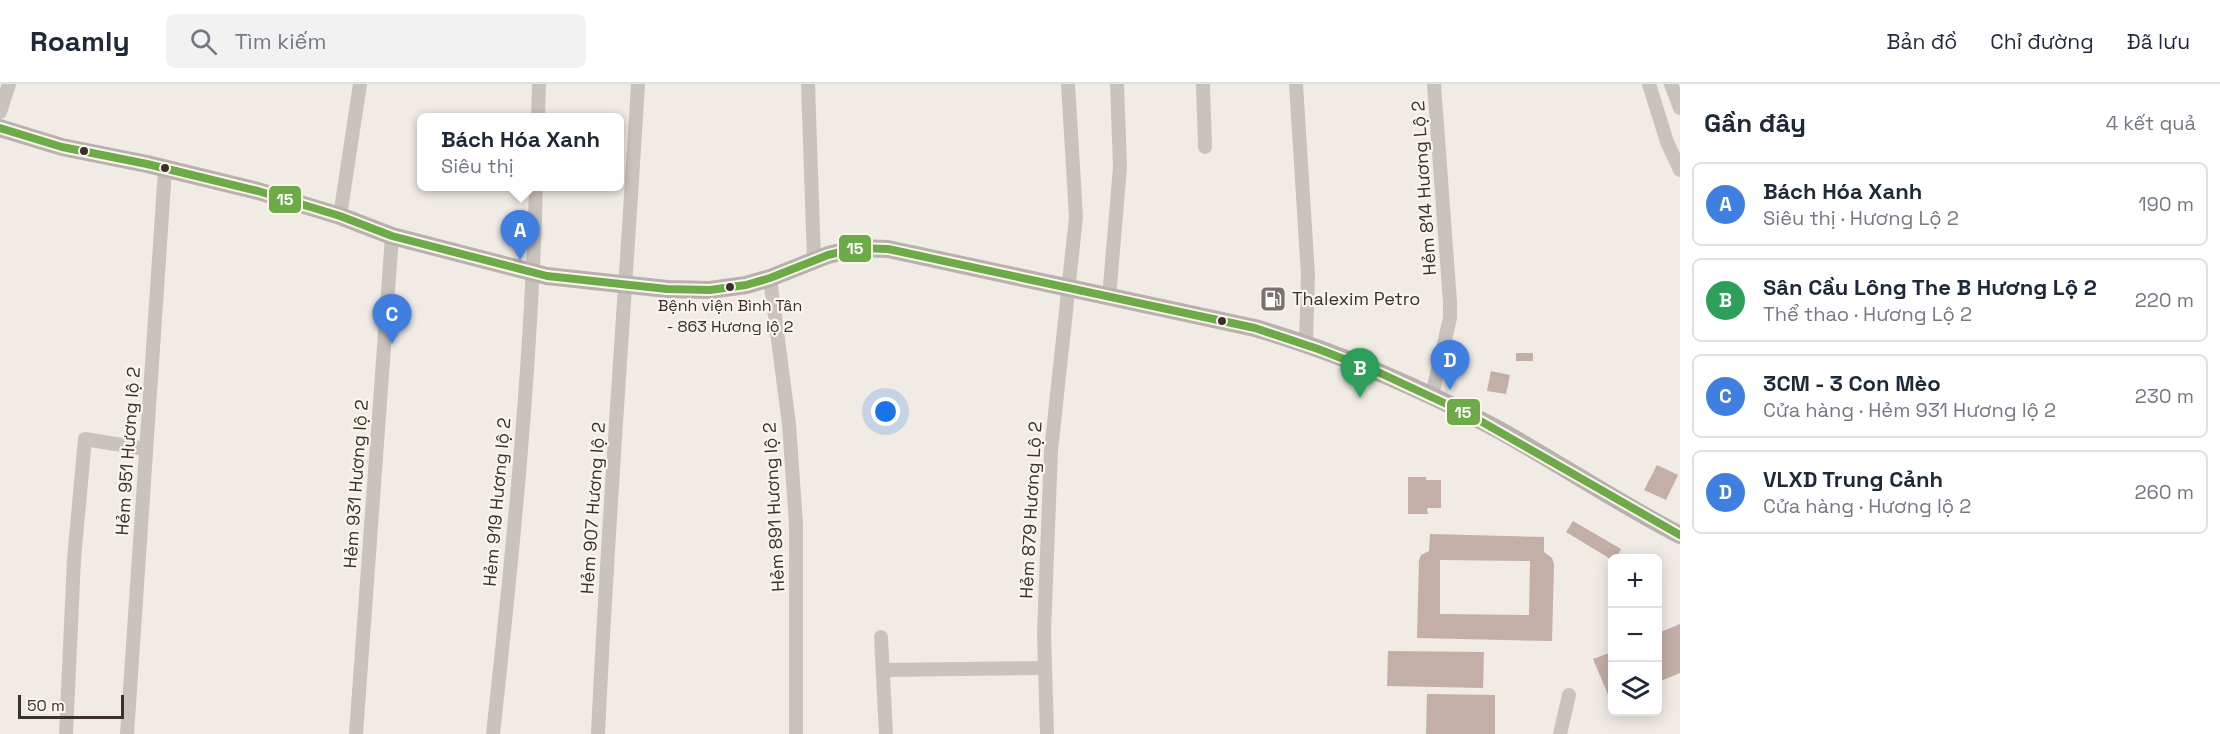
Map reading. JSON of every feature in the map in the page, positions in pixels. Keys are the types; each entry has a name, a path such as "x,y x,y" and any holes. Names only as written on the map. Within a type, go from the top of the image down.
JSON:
{"main road":[{"path":"0,128 62,147 258,191 340,216 392,236 534,273 668,289 710,290 746,285 828,255 857,248 888,249 1109,298 1216,318 1306,343 1432,395 1506,434 1680,535"}],"street":[{"path":"0,112 9,84"},
{"path":"340,216 360,84"},
{"path":"538,113 539,84"},
{"name":"Hẻm 907 Hương lộ 2","path":"598,734 605,581 638,84"},
{"path":"808,84 814,260"},
{"name":"Hẻm 879 Hương Lộ 2","path":"1047,734 1044,668 1051,451 1076,217 1068,84"},
{"path":"1109,298 1120,167 1117,84"},
{"path":"1203,84 1205,147"},
{"path":"1296,84 1308,275 1306,343"},
{"name":"Hẻm 814 Hương Lộ 2","path":"1432,395 1449,318 1450,302 1434,84"},
{"path":"1649,84 1667,142 1680,170"},
{"path":"1671,84 1680,108"},
{"name":"Hẻm 951 Hương lộ 2","path":"126,734 165,170"},
{"name":"Hẻm 919 Hương lộ 2","path":"493,734 509,582 534,273 536,191"},
{"name":"Hẻm 931 Hương lộ 2","path":"356,734 392,236"},
{"name":"Hẻm 891 Hương lộ 2","path":"770,278 789,424 796,524 796,734"},
{"path":"66,734 74,559 85,439 146,449"},
{"path":"881,637 886,734"},
{"path":"883,670 1044,668"},
{"path":"1560,734 1569,695"}],"building":[{"name":"Thalexim Petro","path":"1277,293 1278,304 1268,304 1267,294"},
{"path":"1516,353 1533,353 1533,361 1516,361"},
{"path":"1491,371 1510,375 1506,394 1487,391"},
{"path":"1657,465 1678,475 1666,500 1644,490"},
{"path":"1408,477 1441,480 1441,508 1427,508 1428,514 1408,514"},
{"path":"1573,521 1621,549 1618,554 1608,554 1608,558 1566,532"},
{"path":"1430,534 1544,537 1544,552 1552,558 1554,564 1552,641 1417,638 1419,560 1421,555 1429,551","holes":["1440,560 1530,561 1529,615 1440,614"]},
{"path":"1680,624 1680,673 1662,680 1662,662 1662,631"},
{"path":"1388,651 1484,652 1483,688 1387,686"},
{"path":"1608,653 1608,695 1593,659"},
{"path":"1427,694 1495,695 1495,734 1426,734"}],"transit line":[{"name":"15","path":"0,128 62,147 147,164 258,191 340,216 392,236 547,276 667,289 710,290 746,285 828,255 857,248 888,249 1255,328 1380,373 1470,415 1680,535"}],"place":[{"name":"Bách Hóa Xanh","path":"520,260"},
{"name":"Bệnh viện Bình Tân - 863 Hương lộ 2","path":"730,287"},
{"name":"Thalexim Petro","path":"1273,299"},
{"name":"3CM - 3 Con Mèo","path":"392,344"},
{"name":"VLXD Trung Cảnh","path":"1450,390"},
{"name":"Sân Cầu Lông The B Hương Lộ 2","path":"1360,398"}]}
